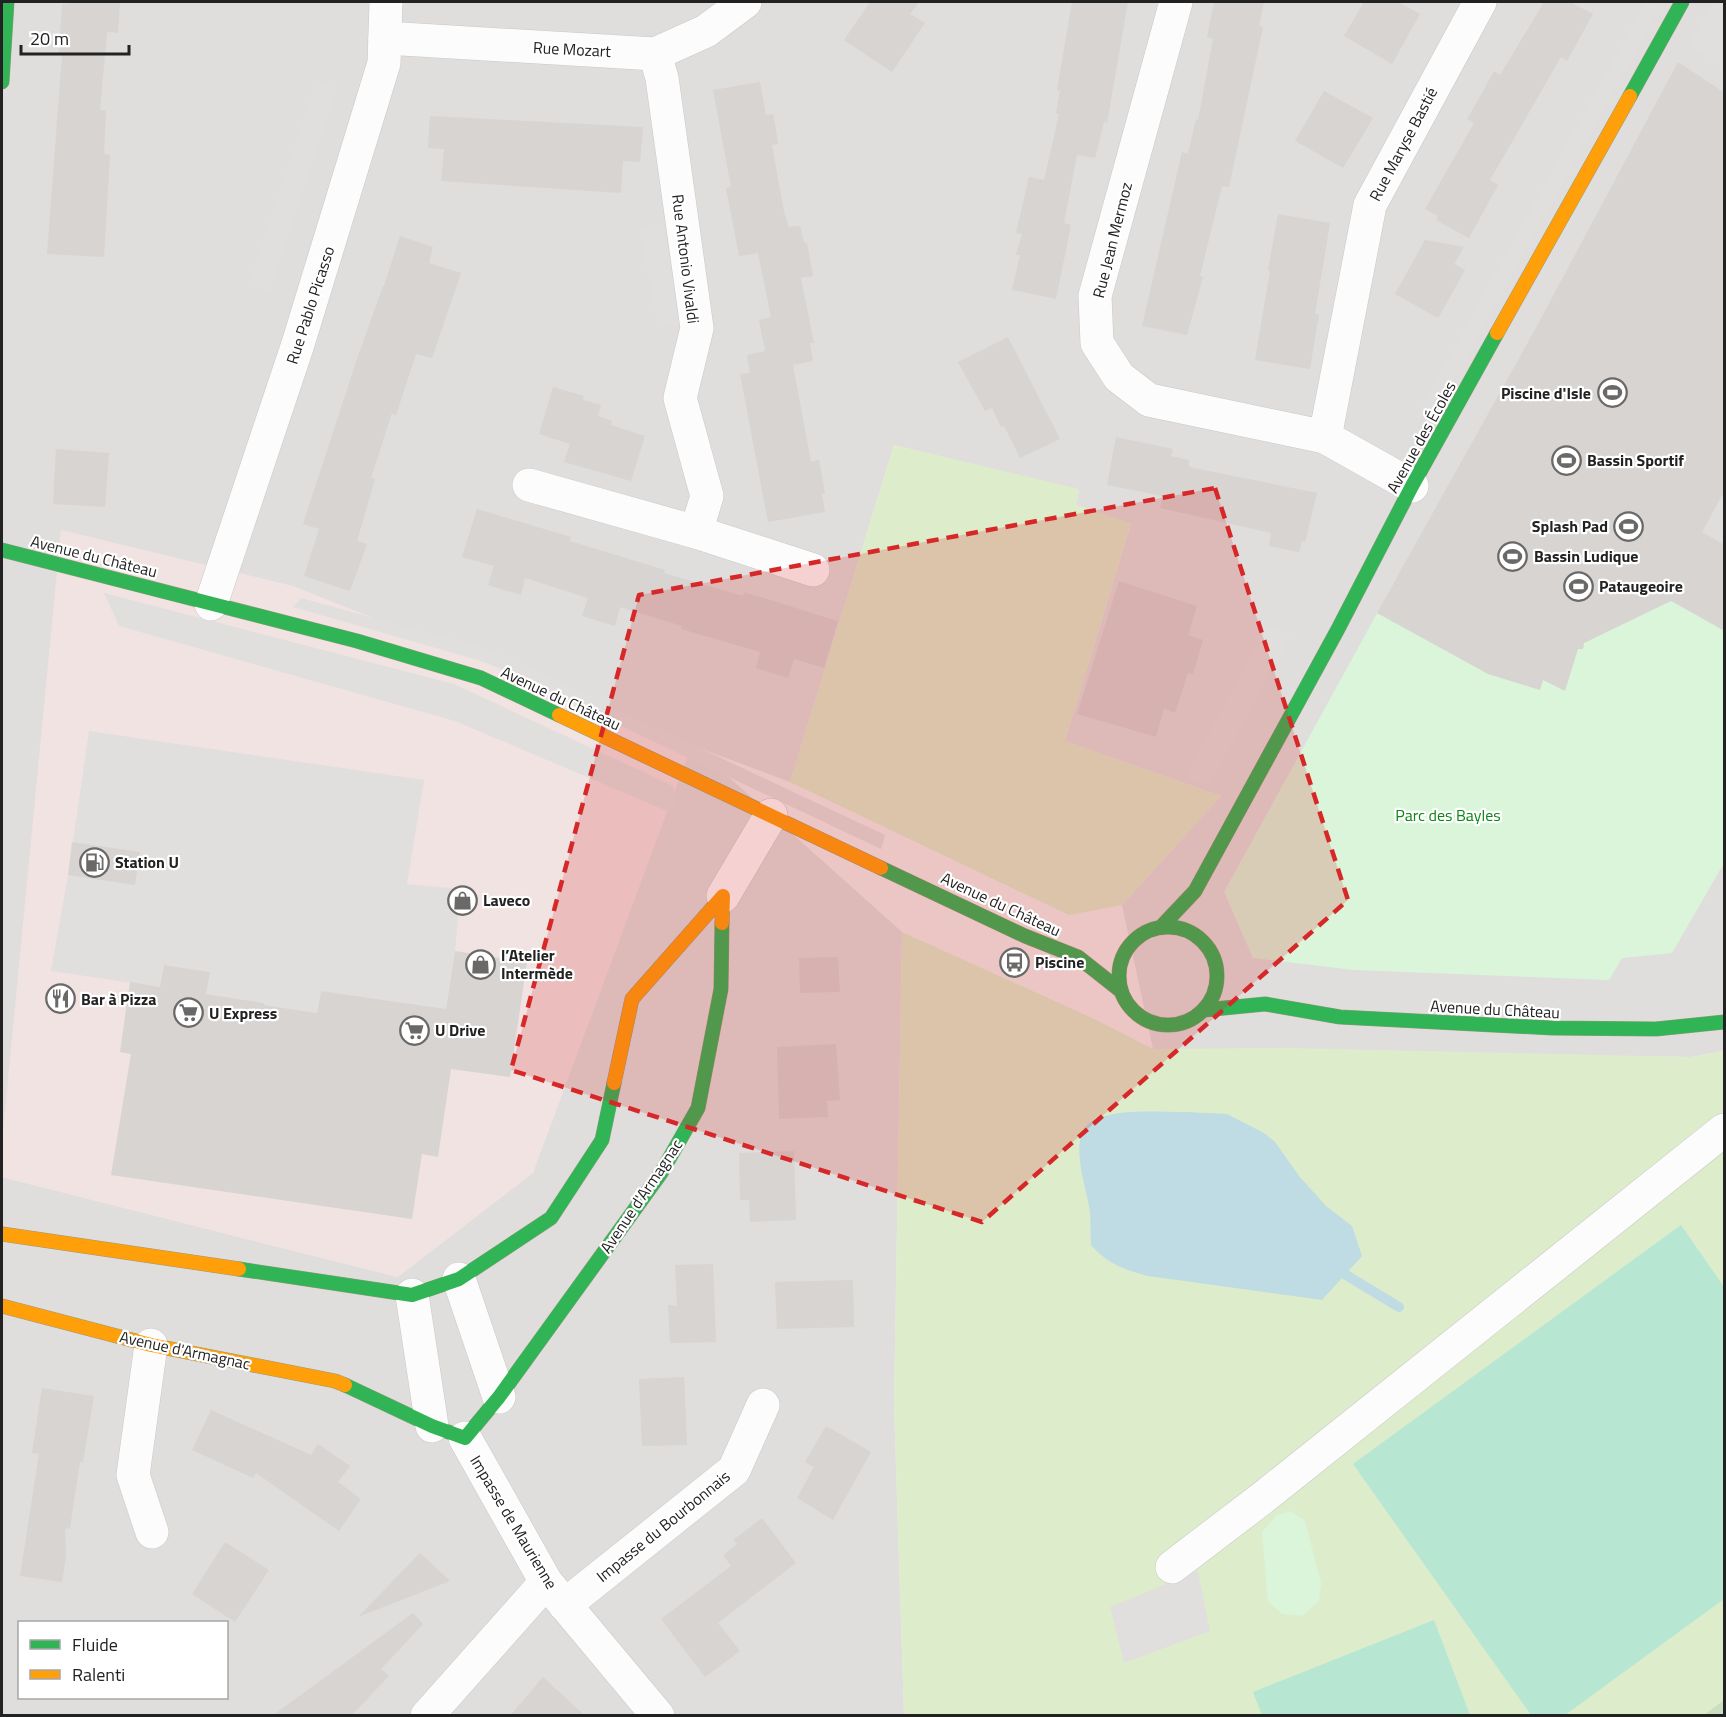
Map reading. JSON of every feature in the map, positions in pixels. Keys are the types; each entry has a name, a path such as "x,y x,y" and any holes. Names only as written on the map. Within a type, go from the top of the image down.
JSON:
{"street":[{"path":"2,82 7,2"},
{"name":"Rue Pablo Picasso","path":"211,604 298,344 384,63 386,2"},
{"name":"Rue Mozart","path":"385,38 655,54 706,31 745,2"},
{"name":"Rue Jean Mermoz","path":"1176,2 1095,296 1097,343 1119,377 1149,400 1325,437 1412,486"},
{"name":"Rue Maryse Bastié","path":"1325,437 1370,205 1480,2"},
{"name":"Avenue des Écoles","path":"1161,927 1195,891 1358,591 1412,486 1683,2"},
{"name":"Rue Antonio Vivaldi","path":"655,54 662,78 697,328 680,398 707,496 696,532"},
{"path":"529,485 696,532 813,570"},
{"name":"Avenue du Château","path":"2,550 357,641 481,678 1025,936 1083,955 1121,991"},
{"name":"Avenue d'Armagnac","path":"2,1234 412,1295 459,1279 551,1218 602,1140 632,999 723,896 771,815"},
{"path":"1134,940 1125,951 1120,963 1119,977 1121,991 1130,1008 1144,1020 1162,1025 1185,1022 1204,1010 1221,977 1198,926 1195,891"},
{"name":"Avenue d'Armagnac","path":"2,1306 151,1345 336,1381 432,1426 465,1438 499,1397 661,1173 698,1108 721,989 723,896"},
{"path":"1111,947 1134,940 1161,927 1180,929 1198,926"},
{"name":"Avenue du Château","path":"1245,992 1265,1004"},
{"name":"Avenue du Château","path":"1204,1010 1265,1004 1340,1017 1552,1029 1656,1029 1725,1022"},
{"path":"1172,1567 1266,1496 1725,1130"},
{"path":"459,1279 499,1397"},
{"path":"412,1295 432,1426"},
{"path":"151,1345 133,1475 152,1532"},
{"name":"Impasse du Bourbonnais","path":"427,1716 556,1593 734,1470 763,1405"},
{"name":"Impasse de Maurienne","path":"465,1438 556,1593 658,1716"}],"highlighted area":[{"path":"1215,488 1348,900 982,1222 511,1070 639,595"}],"shaded area":[{"path":"2,2 1724,2 1724,1051 1691,1057 1153,1049 1122,905 1221,796 1065,741 1131,524 1076,505 1079,490 894,445 790,782 694,746 902,932 894,1405 904,1715 2,1715 2,1177 398,1277 2,1142"},
{"path":"1646,2 1663,2 1431,421 1416,417"},
{"path":"1712,2 1724,2 1724,69 1688,46"},
{"path":"316,85 338,87 269,293 250,283"},
{"path":"662,223 684,323 659,326 638,227"},
{"path":"61,530 293,586 692,745 533,1173 398,1277 2,1177 2,1142"},
{"path":"104,593 454,684 673,786 679,816 455,721 119,626"},
{"path":"301,598 491,650 885,835 881,849 488,663 293,607"},
{"path":"1267,625 1291,635 1209,787 1185,778"},
{"path":"89,731 424,780 407,884 461,889 446,1009 321,991 317,1013 264,1005 264,1003 206,994 209,972 164,965 160,987 51,971"},
{"path":"1198,1571 1210,1631 1124,1663 1110,1607"}],"green space":[{"path":"894,445 1079,489 1076,505 1131,523 1065,741 1221,796 1122,905 1069,915 790,782"},
{"name":"Parc des Bayles","path":"1397,577 1573,649 1583,649 1584,643 1661,605 1666,597 1724,631 1724,863 1672,953 1622,958 1609,980 1354,970 1253,958 1224,892"},
{"path":"902,932 1092,1018 1153,1049 1288,1048 1691,1057 1724,1051 1724,1700 1704,1716 904,1715 894,1405"},
{"path":"1681,1225 1724,1287 1724,1599 1565,1715 1531,1715 1353,1464"},
{"path":"1291,1511 1305,1521 1321,1583 1319,1601 1302,1616 1282,1614 1268,1601 1262,1532 1277,1515"},
{"path":"1434,1620 1470,1715 1262,1715 1253,1692"},
{"path":"1724,1700 1724,1715 1704,1715"}],"water":[{"path":"1143,1111 1227,1114 1264,1133 1275,1142 1299,1176 1326,1206 1352,1226 1362,1256 1322,1300 1148,1276 1117,1265 1091,1245 1090,1212 1080,1158 1082,1133 1089,1123 1111,1114"}],"building":[{"path":"68,2 120,2 118,33 107,32 100,110 106,110 104,154 110,155 104,257 47,254 62,55 59,54 62,4 68,4"},
{"path":"870,2 919,2 910,14 925,23 892,72 844,40"},
{"path":"1072,2 1128,2 1107,123 1104,122 1095,158 1077,155 1064,223 1071,225 1056,299 1012,290 1020,255 1016,255 1022,234 1016,233 1029,177 1044,180 1059,114 1056,113 1060,91 1057,90"},
{"path":"1214,2 1264,2 1259,26 1263,27 1229,187 1222,186 1200,276 1203,277 1187,335 1142,326 1182,152 1188,154 1196,119 1198,120 1213,39 1207,37"},
{"path":"1364,2 1398,2 1420,14 1392,64 1344,36"},
{"path":"1544,2 1570,2 1593,14 1567,61 1561,57 1490,180 1498,185 1469,238 1436,220 1438,216 1425,209 1474,123 1467,119 1494,71 1500,75"},
{"name":"Piscine d'Isle","path":"1678,62 1725,93 1725,490 1702,532 1725,545 1725,631 1671,601 1584,643 1583,649 1578,649 1565,691 1543,680 1540,690 1488,674 1377,613 1537,326"},
{"path":"760,82 766,115 773,114 776,129 778,144 772,145 784,212 789,227 800,226 804,243 807,243 813,276 801,278 814,343 810,343 813,361 793,365 811,462 819,460 825,493 822,494 825,512 768,522 740,374 750,373 747,355 765,351 759,320 771,317 758,253 739,256 726,188 731,187 713,90"},
{"path":"1324,91 1373,118 1343,168 1295,141"},
{"path":"430,116 643,127 640,162 623,161 621,193 441,181 444,149 428,148"},
{"path":"1278,214 1330,223 1315,314 1319,314 1310,369 1255,360"},
{"path":"400,236 433,247 429,263 461,273 432,358 416,354 396,415 392,413 371,478 375,479 357,541 367,544 350,591 304,576 319,529 303,524"},
{"path":"1425,240 1464,247 1454,264 1465,270 1438,318 1395,294"},
{"path":"1008,337 1060,439 1020,458 1004,426 1001,427 992,408 985,411 958,362"},
{"path":"553,387 584,396 583,400 601,405 598,416 612,421 611,425 645,436 631,481 564,462 570,444 539,434"},
{"path":"1116,437 1173,449 1171,456 1189,460 1189,467 1317,493 1305,542 1302,541 1299,552 1269,546 1271,533 1160,508 1163,496 1107,485"},
{"path":"56,449 109,453 105,507 53,504"},
{"path":"477,509 571,537 570,541 665,570 664,573 743,596 744,592 838,621 824,668 794,659 788,678 756,668 760,652 681,629 682,626 620,607 615,626 582,616 588,598 525,578 521,595 488,585 494,566 462,557"},
{"path":"1119,581 1197,606 1188,635 1203,640 1193,675 1188,673 1175,713 1164,709 1156,737 1077,714"},
{"path":"72,842 140,852 135,885 68,875"},
{"path":"455,951 527,962 510,1077 451,1069 438,1157 422,1154 412,1219 111,1175 131,1054 120,1052 130,982 160,987 164,965 210,972 206,994 264,1003 264,1005 317,1013 321,991 446,1009"},
{"path":"838,957 840,992 800,993 799,958"},
{"path":"836,1044 840,1100 827,1101 828,1117 779,1119 777,1047"},
{"path":"794,1151 796,1220 750,1222 749,1200 740,1200 739,1153"},
{"path":"713,1264 716,1342 670,1343 668,1305 677,1306 675,1265"},
{"path":"853,1280 854,1327 777,1329 775,1282"},
{"path":"684,1377 687,1445 642,1446 639,1379"},
{"path":"42,1388 94,1396 83,1462 80,1462 70,1528 65,1529 66,1556 62,1582 20,1576 39,1454 32,1453"},
{"path":"211,1410 311,1455 318,1444 350,1466 338,1482 361,1499 339,1531 256,1473 253,1478 192,1450"},
{"path":"826,1426 871,1452 833,1520 797,1498 814,1467 805,1462"},
{"path":"762,1518 796,1563 718,1623 740,1651 705,1677 661,1619 731,1566 723,1555 737,1544 733,1540"},
{"path":"225,1542 269,1570 235,1622 192,1594"},
{"path":"420,1553 450,1581 358,1617"},
{"path":"413,1613 423,1624 381,1669 389,1676 351,1716 272,1716"},
{"path":"543,1677 585,1716 510,1716"}],"waterway":[{"path":"1346,1275 1399,1307"}],"traffic: fast":[{"path":"2,82 7,2"},
{"path":"1630,96 1682,2"},
{"path":"1161,927 1195,891 1338,629 1412,486 1497,333"},
{"path":"2,550 357,641 481,678 559,715"},
{"path":"881,868 1025,936 1078,957 1121,991"},
{"path":"345,1385 432,1426 465,1438 499,1397 661,1173 698,1108 721,989 722,923"},
{"path":"1168,927 1187,931 1202,942 1213,957 1217,976 1213,995 1202,1010 1187,1021 1168,1025 1149,1021 1134,1010 1123,995 1119,976 1123,957 1134,942 1149,931 1168,927"},
{"path":"1204,1010 1265,1004 1340,1017 1552,1028 1656,1029 1724,1022"},
{"path":"239,1269 412,1295 459,1279 551,1218 602,1140 614,1083"}],"traffic: slow":[{"path":"1497,333 1630,96"},
{"path":"559,715 881,868"},
{"path":"614,1083 632,999 723,896 722,923"},
{"path":"2,1234 239,1269"},
{"path":"2,1306 151,1345 335,1381 345,1385"}],"place":[{"name":"Piscine d'Isle","path":"1612,393"},
{"name":"Bassin Sportif","path":"1566,460"},
{"name":"Splash Pad","path":"1629,526"},
{"name":"Bassin Ludique","path":"1513,556"},
{"name":"Pataugeoire","path":"1578,586"},
{"name":"Station U","path":"94,862"},
{"name":"Laveco","path":"462,900"},
{"name":"Piscine","path":"1014,962"},
{"name":"l’Atelier Intermède","path":"480,964"},
{"name":"Bar à Pizza","path":"60,999"},
{"name":"U Express","path":"188,1013"},
{"name":"U Drive","path":"414,1030"}]}
